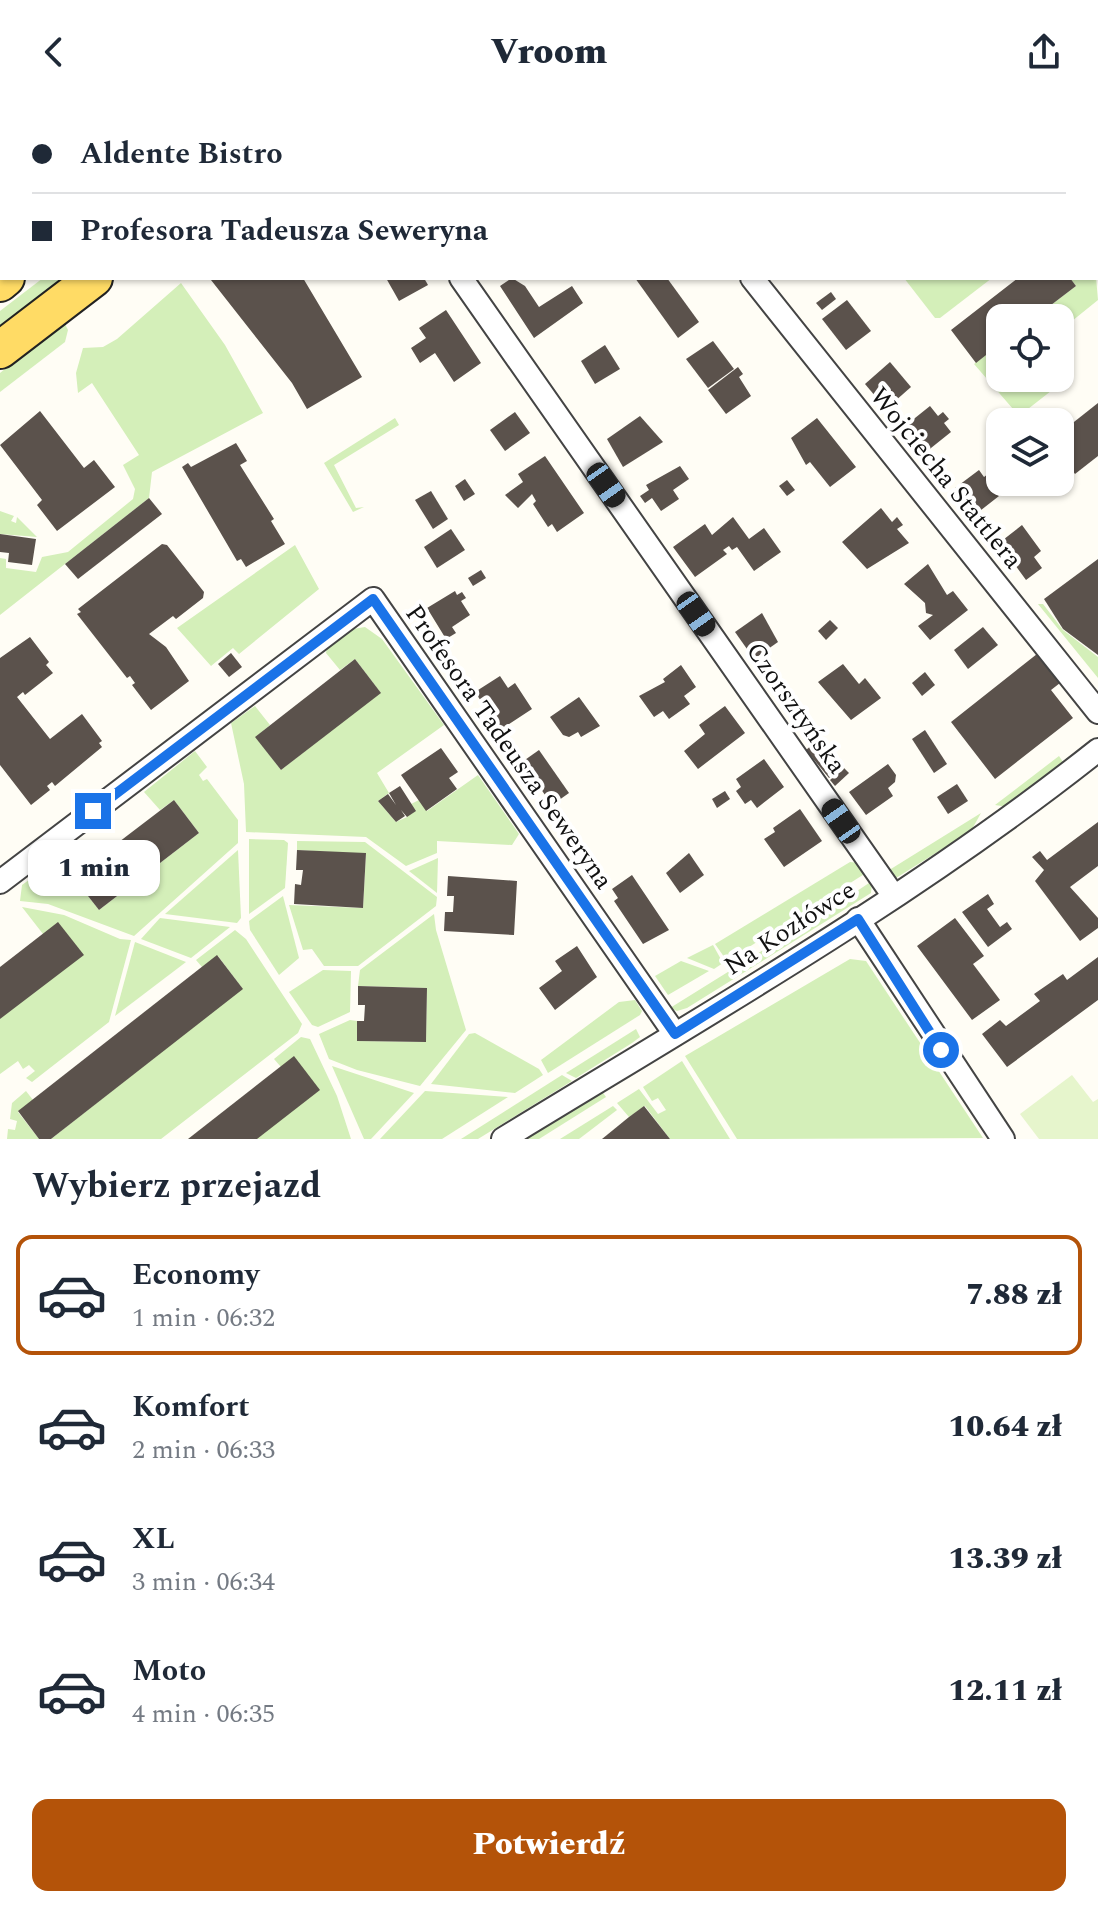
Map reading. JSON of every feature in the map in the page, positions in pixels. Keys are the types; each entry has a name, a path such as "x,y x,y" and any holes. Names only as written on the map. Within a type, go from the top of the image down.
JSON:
{"main road":[{"path":"0,350 91,280"}],"street":[{"name":"Czorsztyńska","path":"462,280 893,895"},
{"name":"Wojciecha Stattlera","path":"754,280 1098,712"},
{"name":"Profesora Tadeusza Seweryna","path":"0,882 373,599 675,1034"},
{"name":"Na Kozłówce","path":"503,1139 858,919 973,842 1098,750"},
{"path":"858,919 1003,1139"}],"green space":[{"path":"40,280 62,280 0,327 0,311"},
{"path":"906,280 989,280 940,318 935,318"},
{"path":"1072,280 1096,280 1098,300 1074,319 1074,304 1052,304 1076,286"},
{"path":"181,283 225,345 263,413 152,472 149,498 0,615 0,558 6,559 6,568 36,572 42,557 68,552 133,499 135,489 123,465 139,455 92,383 78,393 76,373 83,348 103,347 117,339"},
{"path":"60,324 65,324 68,330 65,342 0,392 0,373"},
{"path":"986,355 986,378 974,364"},
{"path":"998,392 1050,392 1029,408 1012,408"},
{"path":"395,418 399,425 334,465 356,508 364,507 353,512 324,463"},
{"path":"0,511 14,516 11,521 16,523 17,517 37,537 0,534"},
{"path":"295,545 319,589 239,654 233,648 211,666 177,628"},
{"path":"1038,604 1043,604 1063,630 1098,657 1098,678"},
{"path":"365,627 382,639 444,725 377,773 389,793 378,801 396,822 407,817 411,804 419,800 427,811 478,775 519,834 512,845 437,841 437,853 406,866 366,837 246,832 244,784 231,723 255,706 270,725 256,737 281,770 380,692 355,659 340,670 326,653 327,648 353,629"},
{"path":"195,751 207,767 199,775 203,781 207,779 238,820 238,843 134,936 48,904 20,901 22,885 73,848 88,866 73,877 99,910 199,833 174,800 160,810 144,792"},
{"path":"1059,756 1065,765 1008,807 995,805"},
{"path":"981,813 971,831 896,878 886,872"},
{"path":"249,839 284,840 288,843 285,888 249,914"},
{"path":"297,841 365,842 437,897 436,906 358,966 324,966 312,949 303,950 289,905 363,908 366,854 297,850"},
{"path":"238,850 241,918 237,923 165,914"},
{"path":"438,858 437,893 409,871"},
{"path":"850,862 859,863 866,873 727,961 715,944"},
{"path":"872,881 871,893 687,1008 677,1011 670,1008 853,894 857,899 857,891"},
{"path":"283,896 299,958 279,975 250,930 249,921"},
{"path":"22,907 64,915 120,939 131,940 109,1022 32,1082 26,1078 35,1071 29,1065 23,1069 18,1061 0,1074 0,1019 43,934"},
{"path":"434,914 466,1030 420,1086 357,1070 329,1059 319,1034 350,1020 357,1021 357,1041 426,1042 427,988 358,986 360,970"},
{"path":"160,918 230,927 191,958 141,939"},
{"path":"235,930 246,939 302,1024 298,1033 161,1139 51,1139 242,988 218,956 202,967 196,960"},
{"path":"135,942 186,962 115,1016"},
{"path":"713,945 723,963 714,969 687,958"},
{"path":"850,959 866,961 983,1138 737,1139 685,1056"},
{"path":"681,961 709,971 668,995 655,976"},
{"path":"323,970 351,971 350,1012 318,1027 312,1025 289,992"},
{"path":"635,1000 642,1011 640,1015 548,1073 541,1060 619,1002"},
{"path":"636,1029 640,1037 632,1043 576,1078 566,1073"},
{"path":"475,1033 539,1069 543,1075 515,1093 431,1084 469,1034"},
{"path":"301,1037 310,1039 337,1096 351,1139 257,1139 281,1067 274,1059"},
{"path":"682,1061 730,1139 670,1139 645,1106 629,1117 617,1103 639,1089 658,1114 666,1110 658,1098 652,1101 643,1087"},
{"path":"332,1066 414,1093 371,1139 364,1139"},
{"path":"562,1075 572,1081 478,1139 461,1139"},
{"path":"1072,1075 1093,1102 1098,1099 1098,1139 1039,1139 1020,1114"},
{"path":"601,1090 606,1097 539,1139 522,1139"},
{"path":"26,1091 33,1100 18,1112 39,1139 7,1139 8,1129 15,1130 17,1121 10,1119 12,1103"},
{"path":"425,1091 508,1097 442,1139 380,1139"},
{"path":"613,1106 617,1110 579,1139 560,1139"}],"building":[{"path":"211,280 304,280 362,377 307,409 292,383"},
{"path":"387,280 425,280 428,285 399,301"},
{"path":"515,280 525,286 539,307 572,286 583,303 534,338 500,286"},
{"path":"636,280 668,280 699,322 678,338"},
{"path":"1015,280 1072,280 1076,286 1052,304 986,304 986,355 976,363 951,330"},
{"path":"831,292 836,299 822,310 816,303"},
{"path":"847,300 871,331 846,350 822,319"},
{"path":"446,310 481,363 454,382 435,353 420,363 411,348 426,338 419,328"},
{"path":"713,341 734,369 708,388 686,359"},
{"path":"605,345 620,369 595,384 581,361"},
{"path":"890,362 911,387 886,409 865,384"},
{"path":"738,367 743,374 739,377 751,396 726,414 708,390"},
{"path":"1098,403 1098,456 1075,474 1074,473 1074,422"},
{"path":"930,406 938,416 943,412 949,419 944,423 951,432 926,452 905,426"},
{"path":"40,411 84,468 94,460 115,487 57,531 37,505 42,500 0,445"},
{"path":"515,412 530,433 505,451 490,430"},
{"path":"640,416 663,442 623,467 607,439"},
{"path":"817,418 856,467 830,487 810,462 806,465 791,438"},
{"path":"236,443 247,461 240,465 274,519 271,521 285,544 246,567 241,559 237,561 182,467 188,463 191,467"},
{"path":"545,456 584,513 557,532 552,524 548,527 533,504 536,501 532,494 518,508 505,495 523,482 518,474"},
{"path":"680,466 689,479 673,490 679,499 661,511 652,498 645,503 640,496 649,490 646,485"},
{"path":"979,470 984,477 986,475 986,496 999,496 976,514 955,488"},
{"path":"465,479 475,494 464,501 455,486"},
{"path":"787,480 795,490 787,496 779,486"},
{"path":"431,491 448,519 433,529 415,500"},
{"path":"149,498 162,514 78,579 65,564"},
{"path":"881,508 892,522 897,517 903,525 897,529 909,543 867,569 842,542"},
{"path":"733,517 749,539 764,528 781,552 754,571 737,547 732,550 729,546 723,550 727,554 695,577 673,547 705,524 712,535"},
{"path":"1022,525 1041,551 1034,557 1042,568 1026,580 999,543"},
{"path":"451,529 465,550 437,568 424,547"},
{"path":"0,534 36,539 32,565 8,562 9,553 0,552"},
{"path":"162,544 167,545 204,592 203,598 176,619 173,616 149,634 166,647 189,681 151,710 132,685 135,683 130,676 127,678 77,614 81,612 78,609"},
{"path":"1098,559 1098,655 1063,629 1044,599"},
{"path":"928,564 947,595 953,591 968,610 930,640 918,626 933,615 926,613 925,603 904,584"},
{"path":"481,570 486,578 473,586 468,578"},
{"path":"455,591 457,595 462,592 466,598 461,601 470,615 452,627 456,633 446,639 427,608"},
{"path":"762,613 778,642 754,659 735,632"},
{"path":"830,620 838,628 826,640 818,631"},
{"path":"983,627 998,645 968,669 954,650"},
{"path":"30,637 49,662 46,665 53,673 25,695 23,692 17,697 50,739 82,714 102,741 99,743 102,747 55,786 52,782 47,786 50,790 31,805 0,765 0,658"},
{"path":"231,653 242,667 229,677 218,664"},
{"path":"1037,654 1060,683 1051,690 1073,718 995,779 951,722"},
{"path":"355,659 381,693 281,770 255,737"},
{"path":"843,664 859,684 865,678 881,698 851,720 818,682"},
{"path":"681,665 696,687 684,696 690,704 669,719 663,711 654,717 639,696 665,682 663,679"},
{"path":"925,672 935,685 922,696 912,683"},
{"path":"500,676 508,688 515,683 532,709 500,730 475,692"},
{"path":"579,697 600,726 581,737 578,732 569,737 563,735 550,717"},
{"path":"725,706 745,733 698,769 684,751 705,734 699,725"},
{"path":"925,730 947,764 934,773 912,739"},
{"path":"819,739 843,767 829,778 806,750"},
{"path":"441,748 458,772 449,778 457,789 426,811 401,775"},
{"path":"539,750 569,793 552,805 522,762"},
{"path":"764,759 784,787 757,808 751,800 745,804 736,791 741,787 736,779"},
{"path":"888,764 896,775 895,782 888,788 893,796 866,815 849,792"},
{"path":"844,768 849,773 835,786 830,780"},
{"path":"957,784 968,801 948,814 937,797"},
{"path":"400,786 416,811 407,817 401,810 405,816 396,822 378,801 388,794 396,805 389,793"},
{"path":"725,791 730,799 717,808 712,799"},
{"path":"174,800 199,833 99,910 73,877"},
{"path":"800,809 822,841 784,867 764,839 775,832 773,828"},
{"path":"1098,822 1098,866 1070,887 1098,918 1098,928 1080,941 1035,881 1044,870 1032,857 1040,851 1047,860"},
{"path":"297,850 366,853 363,908 294,904 295,884 301,885 303,870 296,870"},
{"path":"689,853 704,875 680,893 666,873"},
{"path":"632,875 669,930 643,944 614,901 618,898 612,889"},
{"path":"448,876 517,881 514,935 444,931 445,912 453,912 454,896 447,896"},
{"path":"988,894 994,904 987,909 1000,927 1007,922 1012,929 988,947 962,912"},
{"path":"955,918 984,956 973,964 1000,1000 972,1020 917,946"},
{"path":"58,922 84,955 0,1019 0,967"},
{"path":"577,946 597,977 555,1010 539,988 562,971 555,961"},
{"path":"217,955 243,989 51,1139 39,1139 18,1111"},
{"path":"1098,957 1098,1000 1007,1067 982,1034 1000,1020 1006,1026 1040,1001 1034,994 1063,974 1067,980"},
{"path":"358,986 427,988 426,1042 357,1041 357,1021 364,1021 365,1005 358,1005"},
{"path":"294,1056 320,1090 257,1139 188,1139"},
{"path":"644,1106 670,1139 602,1139 629,1117"}],"route":[{"path":"93,811 373,599 675,1034 858,919 941,1050"}]}
